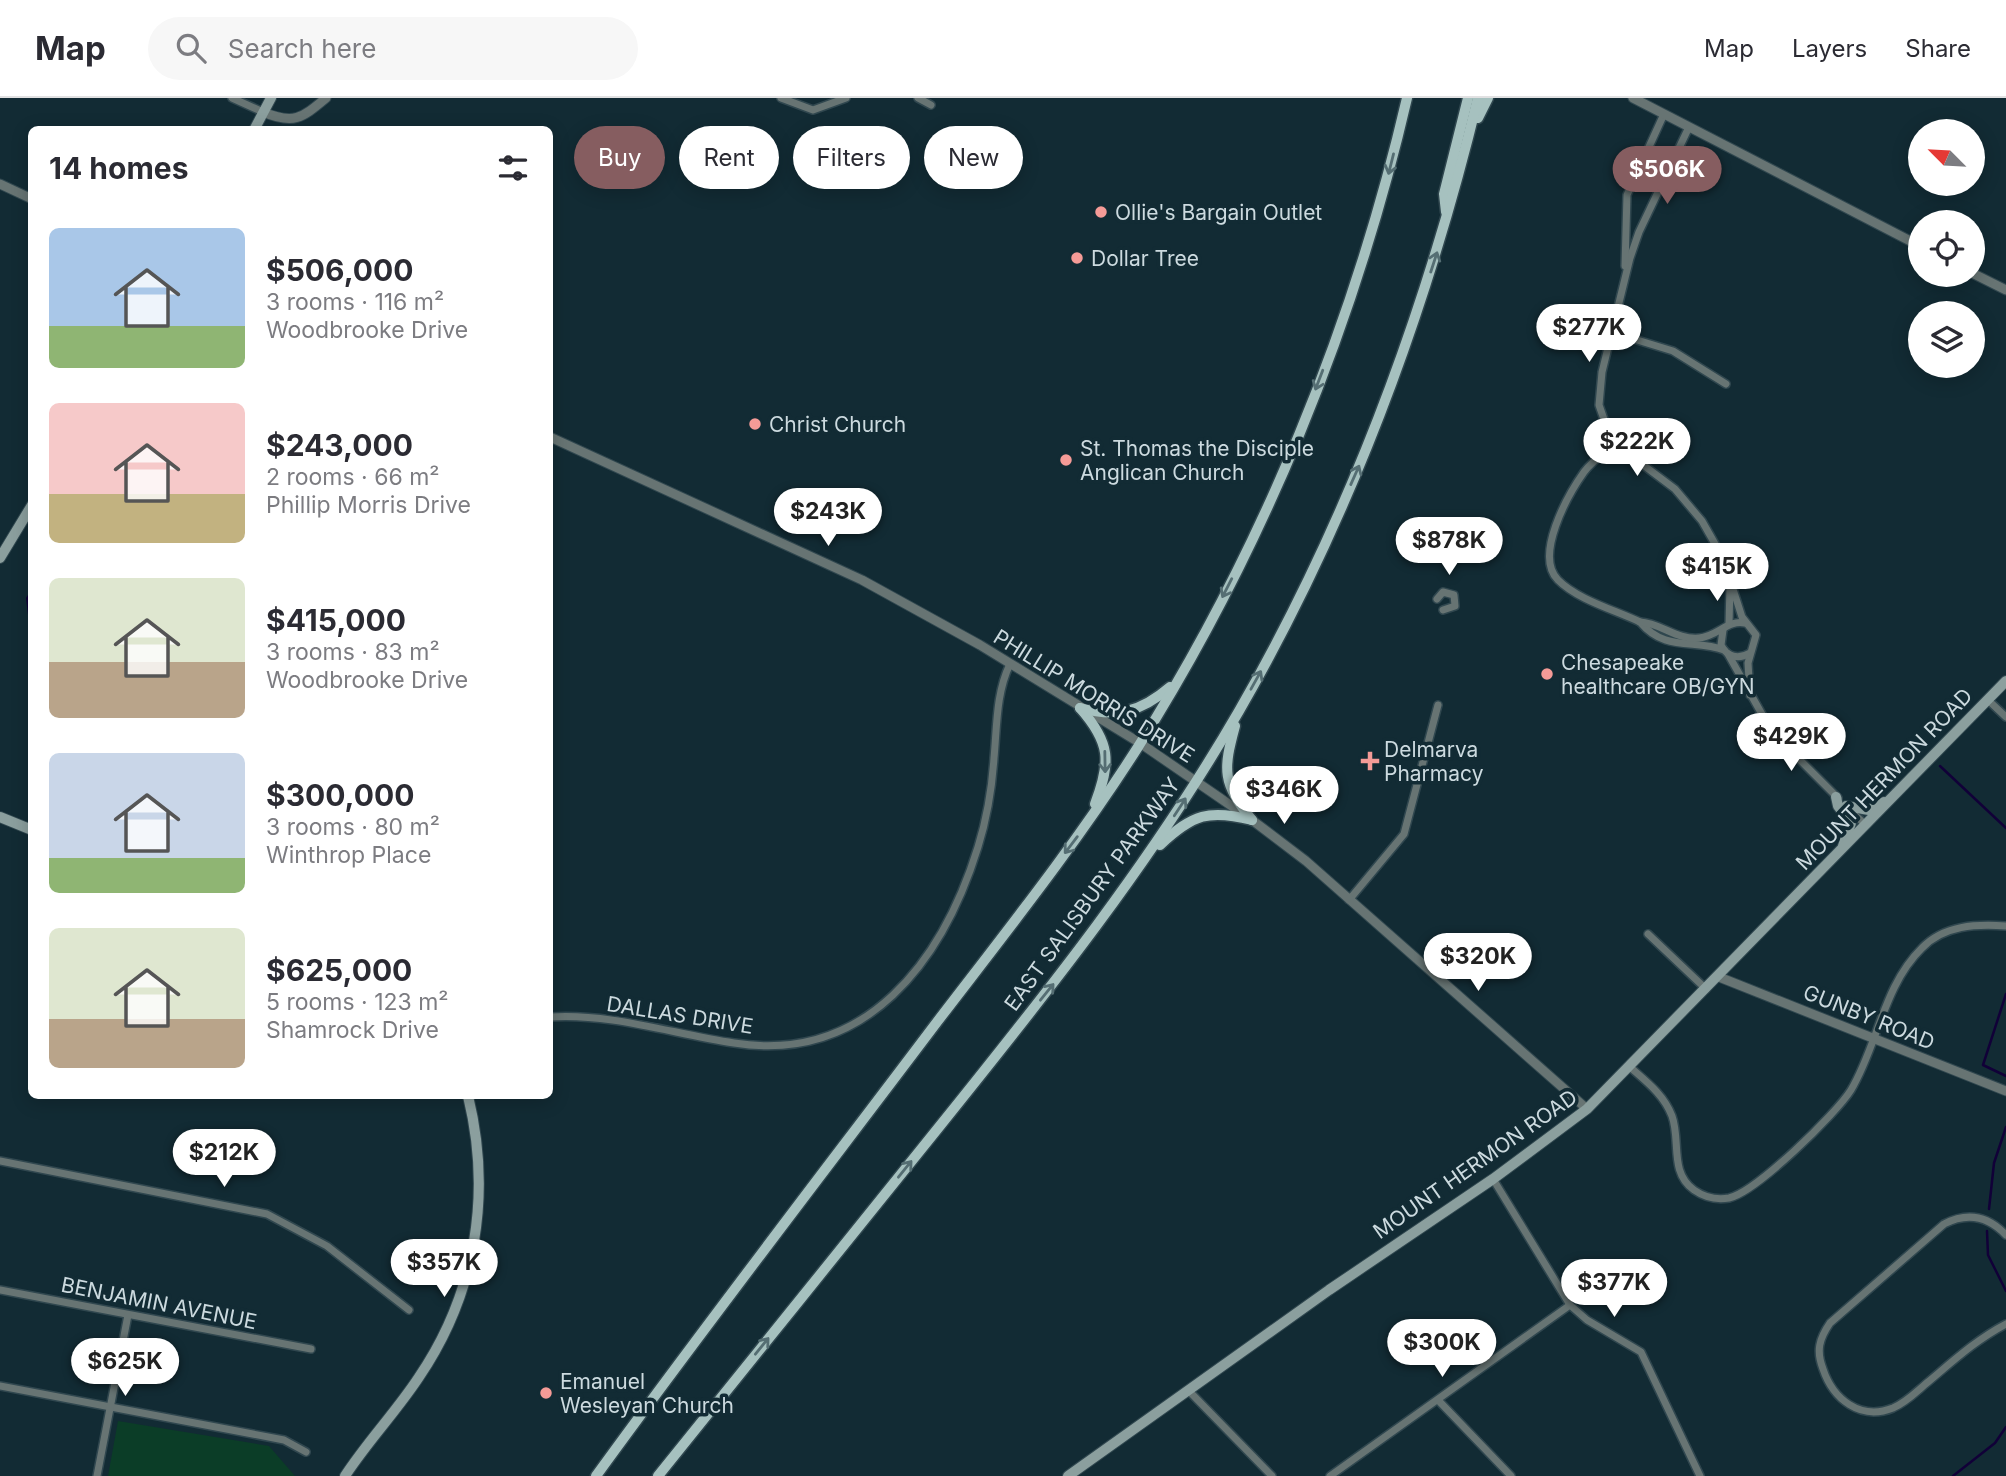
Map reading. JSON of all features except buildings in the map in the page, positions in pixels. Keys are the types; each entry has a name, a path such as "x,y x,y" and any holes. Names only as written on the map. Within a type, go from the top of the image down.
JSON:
{"main road":[{"path":"256,126 271,98"},
{"path":"596,1476 1089,822 1178,680 1247,548 1314,393 1370,238 1406,98"},
{"path":"1447,218 1444,194 1468,98"},
{"name":"EAST SALISBURY PARKWAY","path":"658,1476 1077,954 1148,856 1239,712 1308,579 1360,463 1410,335 1447,218 1478,98"},
{"path":"1468,140 1488,98"},
{"path":"0,558 28,512"},
{"path":"1080,708 1111,715 1135,710 1178,680"},
{"name":"MOUNT HERMON ROAD","path":"1068,1476 1493,1179 1587,1109 2006,681"},
{"path":"1080,708 1102,737 1107,760 1106,773 1089,822"},
{"path":"1239,712 1226,770 1235,797 1252,820"},
{"path":"1836,797 1838,806 1851,823 1842,851"},
{"path":"1846,806 1869,810 1893,797"},
{"path":"1148,856 1192,819 1223,813 1252,820"},
{"path":"0,817 28,828"},
{"path":"345,1476 428,1364 448,1328 464,1287 475,1242 480,1189 476,1138 469,1099"}],"street":[{"path":"232,98 281,120 295,119 326,98"},
{"path":"781,98 813,110 846,98"},
{"path":"918,98 931,105"},
{"path":"1633,98 1908,240"},
{"path":"1625,278 1627,195 1664,114"},
{"path":"1689,127 1639,232 1611,332 1599,396 1605,424 1616,443 1681,495 1698,515 1718,548 1745,624 1756,635 1747,672 1750,695"},
{"path":"0,184 28,196"},
{"path":"1985,280 2006,290"},
{"path":"1611,332 1673,351 1726,384"},
{"name":"PHILLIP MORRIS DRIVE","path":"553,439 862,579 1140,743 1252,820 1349,900 1587,1109"},
{"path":"1616,443 1584,472 1552,535 1548,559 1553,574 1563,584 1640,622 1650,623 1689,639 1706,637 1726,627 1745,624"},
{"path":"1730,581 1726,627 1720,639 1726,652 1778,740 1866,825"},
{"path":"1437,599 1443,592 1454,595 1455,606 1443,610"},
{"path":"1640,622 1646,629 1675,644 1711,646 1739,657 1750,653"},
{"name":"DALLAS DRIVE","path":"553,1017 610,1020 760,1046 821,1038 878,1009 904,988 926,961 969,874 986,816 1000,691 1010,664"},
{"path":"1988,700 2006,717"},
{"path":"1349,900 1404,834 1438,705"},
{"path":"1630,1068 1651,1086 1667,1106 1675,1129 1678,1166 1687,1183 1702,1194 1728,1198 1743,1193 1835,1111 1852,1088 1897,984 1923,946 1957,928 2006,926"},
{"path":"1648,934 1706,989"},
{"name":"GUNBY ROAD","path":"1719,977 2006,1091"},
{"path":"0,1161 225,1204 278,1218 350,1262 409,1310"},
{"path":"1493,1179 1570,1305 1587,1320 1641,1352 1700,1476"},
{"path":"2006,1235 1991,1223 1976,1217 1959,1217 1944,1224 1830,1324 1820,1339 1818,1352 1827,1380 1843,1402 1867,1411 1885,1410 1902,1404 1983,1336 2006,1324"},
{"name":"BENJAMIN AVENUE","path":"0,1290 311,1349"},
{"path":"1330,1476 1570,1305"},
{"path":"97,1476 128,1315"},
{"path":"0,1386 284,1440 306,1452"},
{"path":"1188,1390 1272,1476"},
{"path":"1438,1400 1511,1476"}],"green space":[{"path":"118,1421 269,1446 295,1476 108,1476"}],"waterway":[{"path":"1940,766 2006,828"},
{"path":"2006,994 1983,1065 2006,1076"},
{"path":"1989,1209 1994,1163 2006,1127"},
{"path":"1987,1231 1988,1255 2006,1291"},
{"path":"1953,1476 1995,1443 2006,1427"}],"place":[{"name":"Ollie's Bargain Outlet","path":"1101,212"},
{"name":"Dollar Tree","path":"1077,258"},
{"name":"Christ Church","path":"755,424"},
{"name":"St. Thomas the Disciple Anglican Church","path":"1066,460"},
{"name":"Chesapeake healthcare OB/GYN","path":"1547,674"},
{"name":"Delmarva Pharmacy","path":"1370,761"},
{"name":"Emanuel Wesleyan Church","path":"546,1393"}]}
